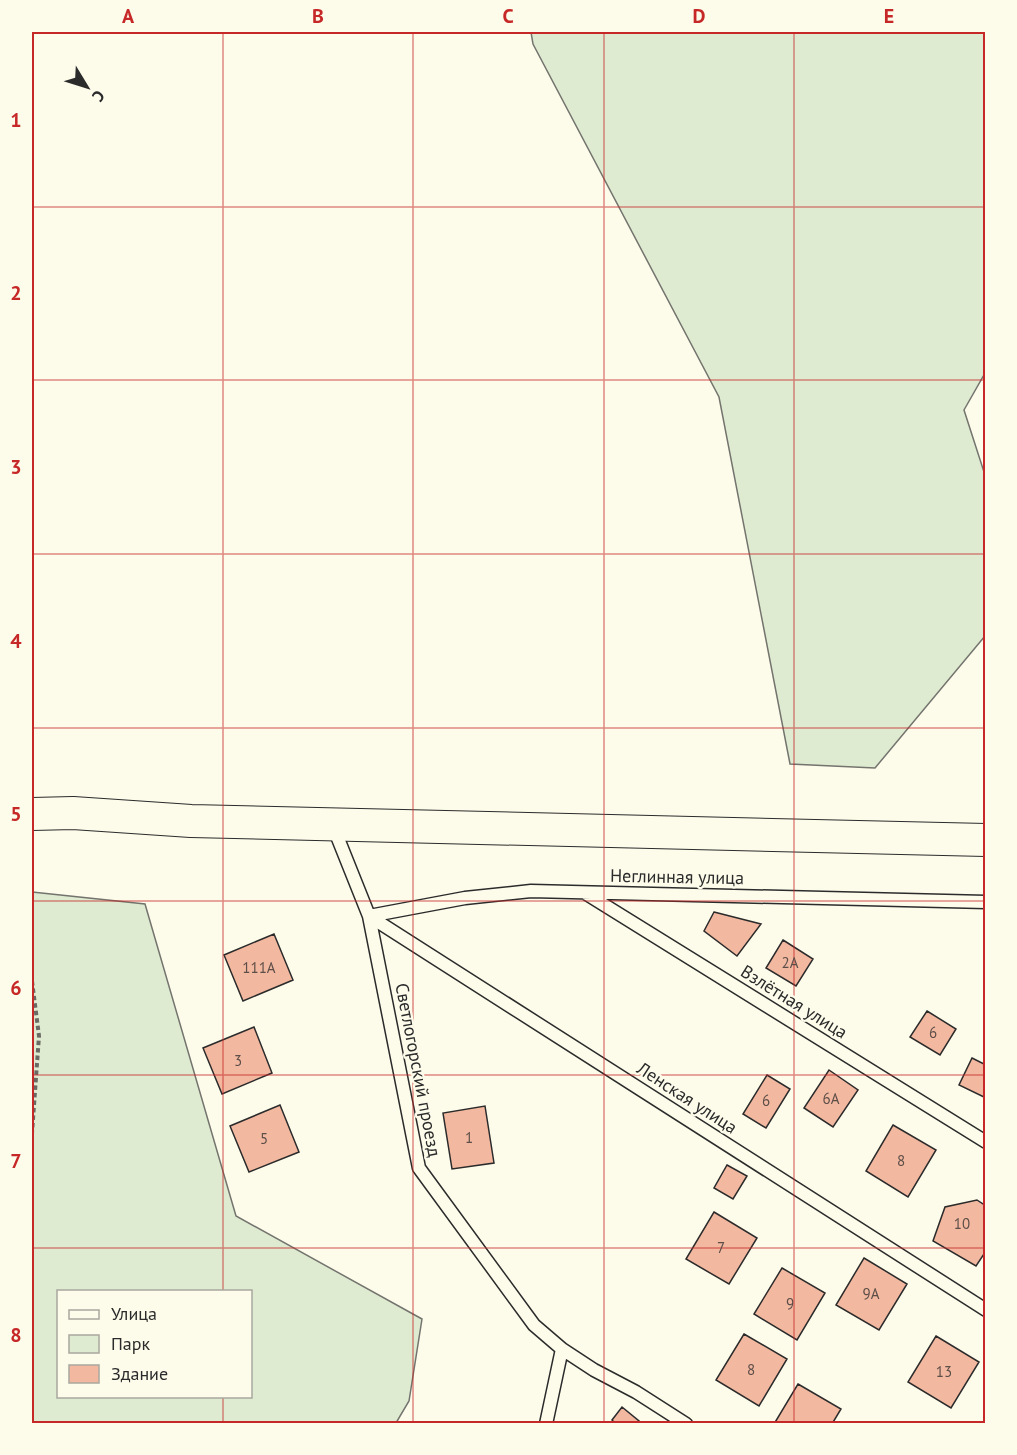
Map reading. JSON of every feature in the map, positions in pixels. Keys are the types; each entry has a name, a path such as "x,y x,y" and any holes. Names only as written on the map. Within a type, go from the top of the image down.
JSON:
{"street":[{"path":"32,814 73,813 191,821 986,840"}],"lane":[{"name":"Светлогорский проезд","path":"333,824 369,916 419,1168 534,1325 562,1349 594,1370 636,1392 686,1424"},
{"name":"Неглинная улица","path":"369,916 465,898 531,891 986,902"},
{"name":"Взлётная улица","path":"584,893 986,1142"},
{"name":"Ленская улица","path":"369,916 986,1310"},
{"path":"546,1424 562,1349"}],"path":[{"path":"32,981 39,1036 32,1132"}],"green space":[{"path":"531,32 985,32 985,373 964,410 985,475 985,636 875,768 790,764 719,397 533,44"},
{"path":"32,892 145,904 236,1216 422,1319 409,1401 396,1423 32,1423"}],"building":[{"path":"714,912 761,924 737,956 704,931"},
{"path":"274,934 293,980 243,1001 224,955"},
{"path":"783,940 813,959 796,986 766,968"},
{"path":"927,1011 956,1029 940,1055 910,1037"},
{"path":"254,1027 272,1073 222,1094 203,1048"},
{"path":"972,1058 986,1065 986,1098 959,1085"},
{"path":"829,1070 858,1090 833,1127 804,1108"},
{"path":"767,1075 790,1089 766,1128 743,1114"},
{"path":"280,1105 299,1152 249,1172 230,1126"},
{"path":"485,1106 494,1163 452,1169 443,1113"},
{"path":"893,1125 936,1150 908,1197 866,1171"},
{"path":"727,1165 747,1176 733,1199 714,1188"},
{"path":"977,1200 986,1206 986,1251 976,1266 933,1241 945,1207"},
{"path":"714,1212 757,1238 729,1284 686,1259"},
{"path":"864,1258 907,1284 879,1330 836,1305"},
{"path":"782,1268 825,1293 797,1340 754,1314"},
{"path":"744,1334 787,1359 759,1406 716,1380"},
{"path":"936,1336 979,1362 951,1408 908,1382"},
{"path":"798,1384 841,1409 832,1424 774,1424"},
{"path":"622,1407 639,1421 637,1424 616,1424 612,1420"}]}
